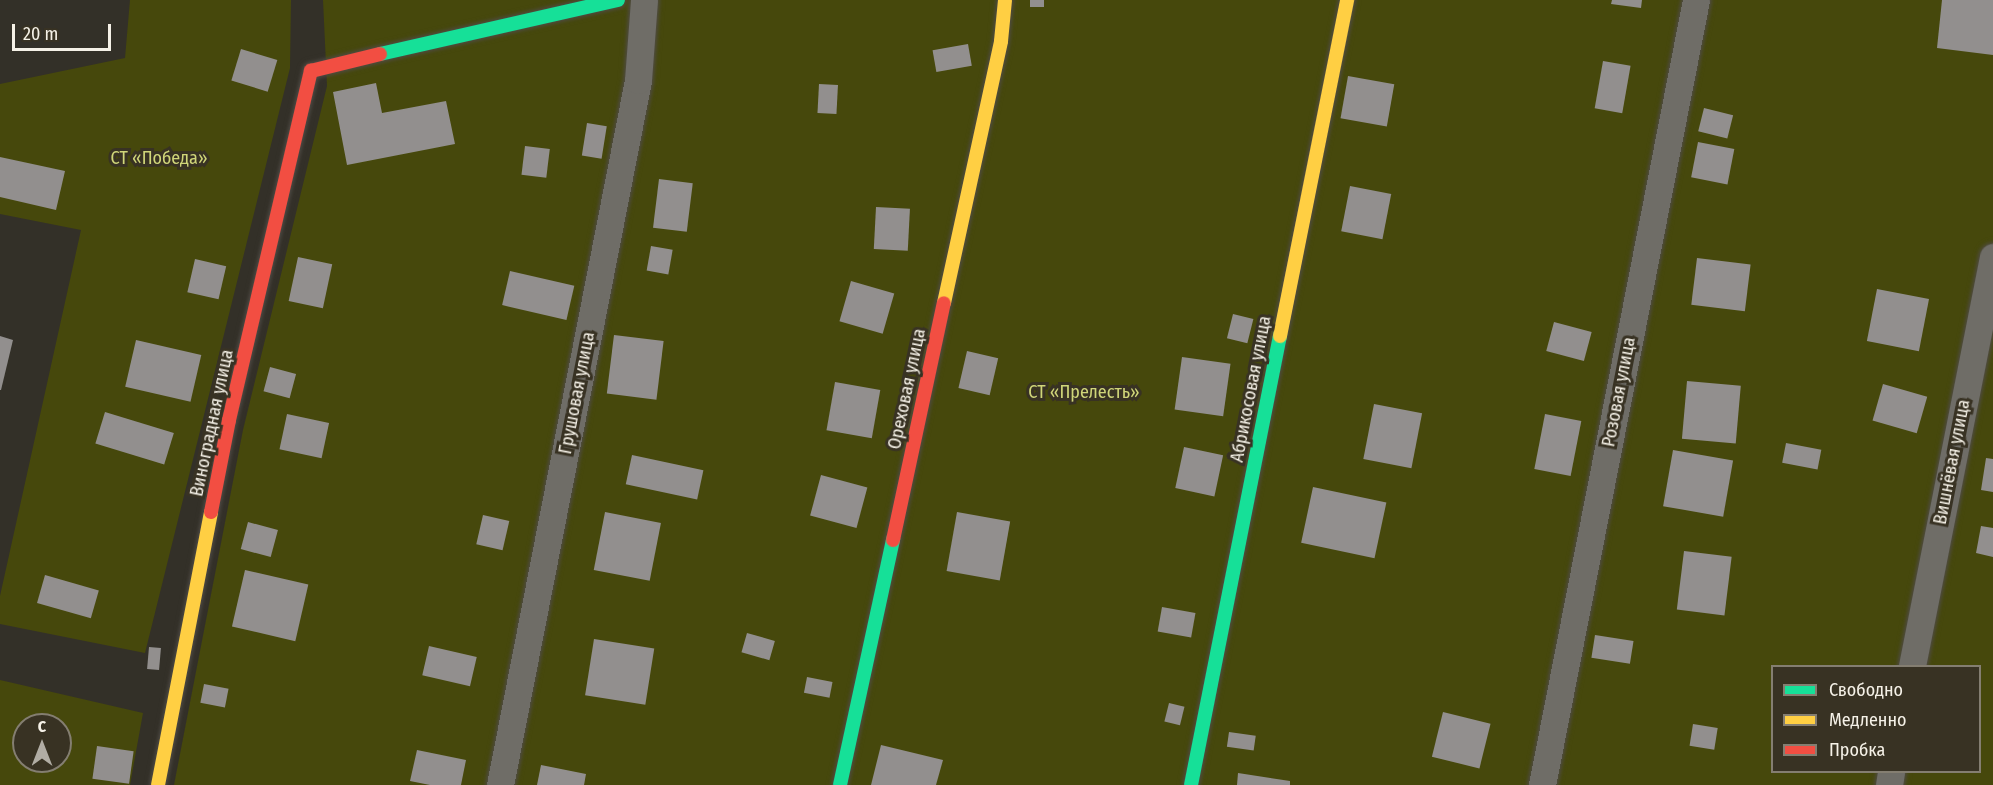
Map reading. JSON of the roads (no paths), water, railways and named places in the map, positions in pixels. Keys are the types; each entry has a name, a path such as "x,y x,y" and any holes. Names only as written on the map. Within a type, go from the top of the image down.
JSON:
{"street":[{"name":"Виноградная улица","path":"158,785 229,420 311,71 492,27 618,0"},
{"name":"Грушовая улица","path":"500,785 638,80 644,0"},
{"name":"Ореховая улица","path":"840,785 1001,41 1005,0"},
{"name":"Абрикосовая улица","path":"1191,785 1347,0"},
{"name":"Розовая улица","path":"1542,785 1696,0"},
{"name":"Вишнёвая улица","path":"1912,665 1993,257"}],"park label":[{"name":"СТ «Победа»","path":"159,158"},
{"name":"СТ «Прелесть»","path":"1084,392"}]}
